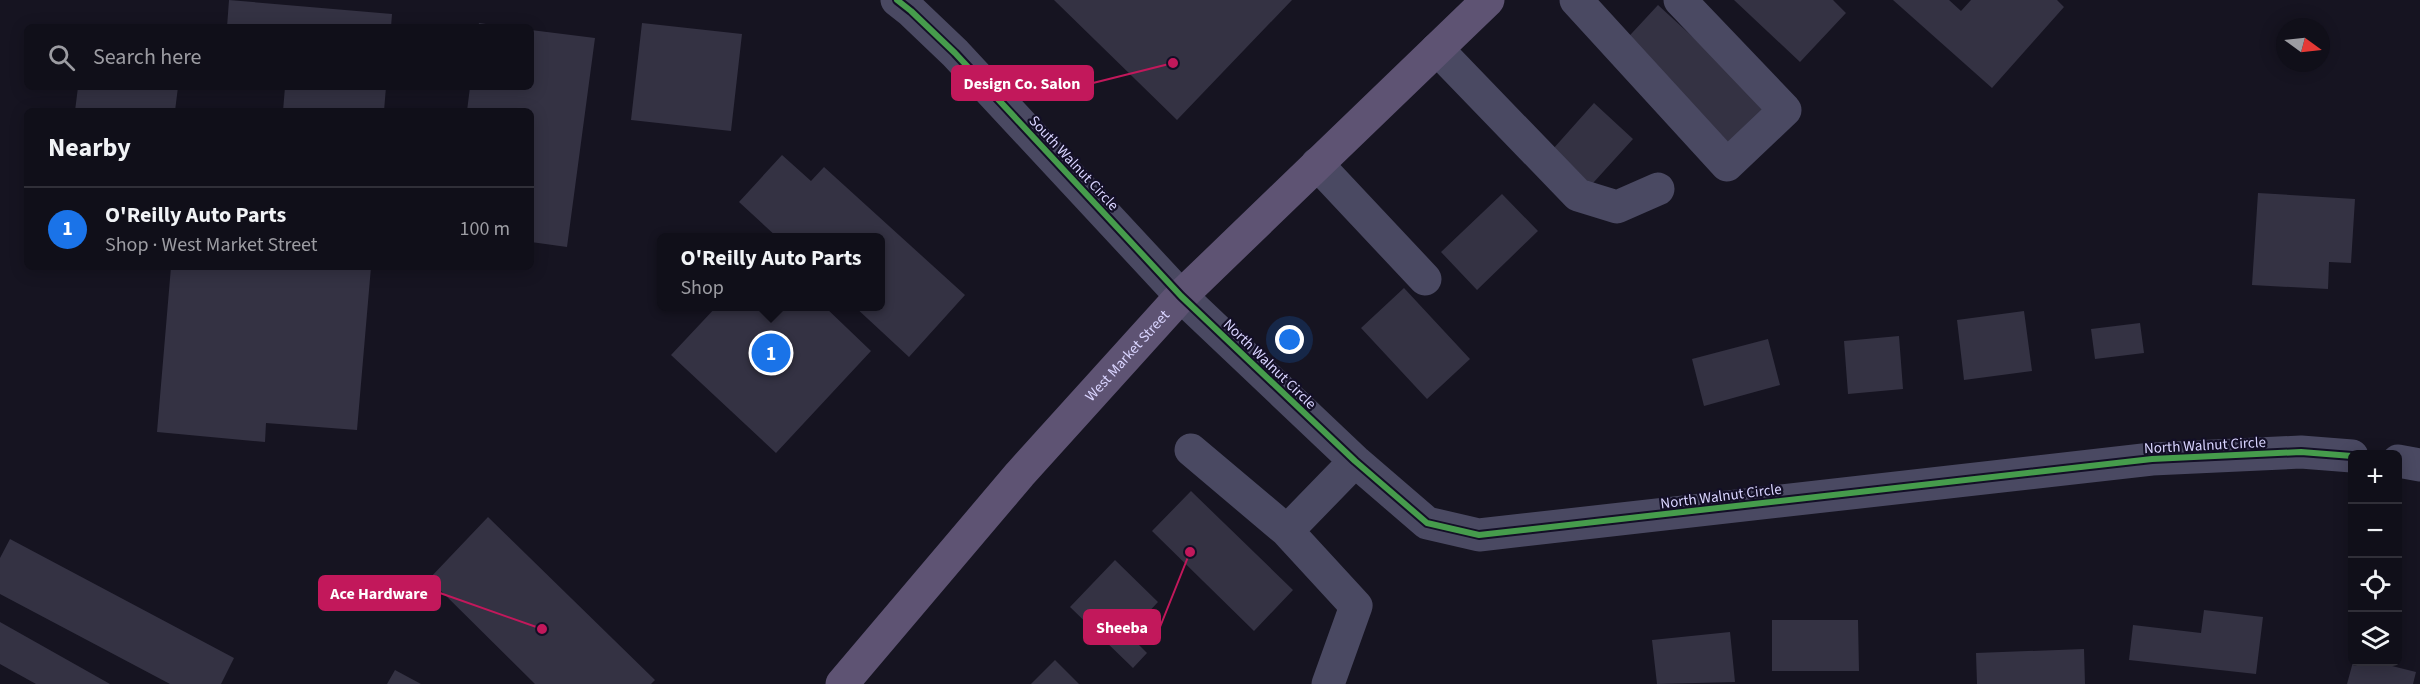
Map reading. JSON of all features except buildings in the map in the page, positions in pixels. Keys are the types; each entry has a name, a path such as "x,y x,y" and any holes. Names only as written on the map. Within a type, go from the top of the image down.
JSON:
{"main road":[{"name":"West Market Street","path":"842,684 1020,474 1181,296 1488,0"}],"street":[{"name":"South Walnut Circle","path":"897,0 956,53 1181,296"},
{"path":"1576,0 1727,165 1785,110 1680,0"},
{"path":"1437,49 1578,195 1617,207 1658,189"},
{"path":"1317,164 1425,279"},
{"name":"North Walnut Circle","path":"1181,296 1354,461 1427,523 1479,535 2152,459 2301,452 2348,456"},
{"path":"1191,450 1287,531 1356,606 1328,684"},
{"path":"1287,531 1354,461"},
{"path":"2402,462 2420,465"}],"cycle path":[{"path":"897,0 955,53 1181,296 1355,461 1427,523 1479,535 2152,459 2301,452 2348,456"}],"place":[{"name":"Design Co. Salon","path":"1173,63"},
{"name":"O'Reilly Auto Parts","path":"771,353"},
{"name":"Sheeba","path":"1190,552"},
{"name":"Ace Hardware","path":"542,629"}]}
